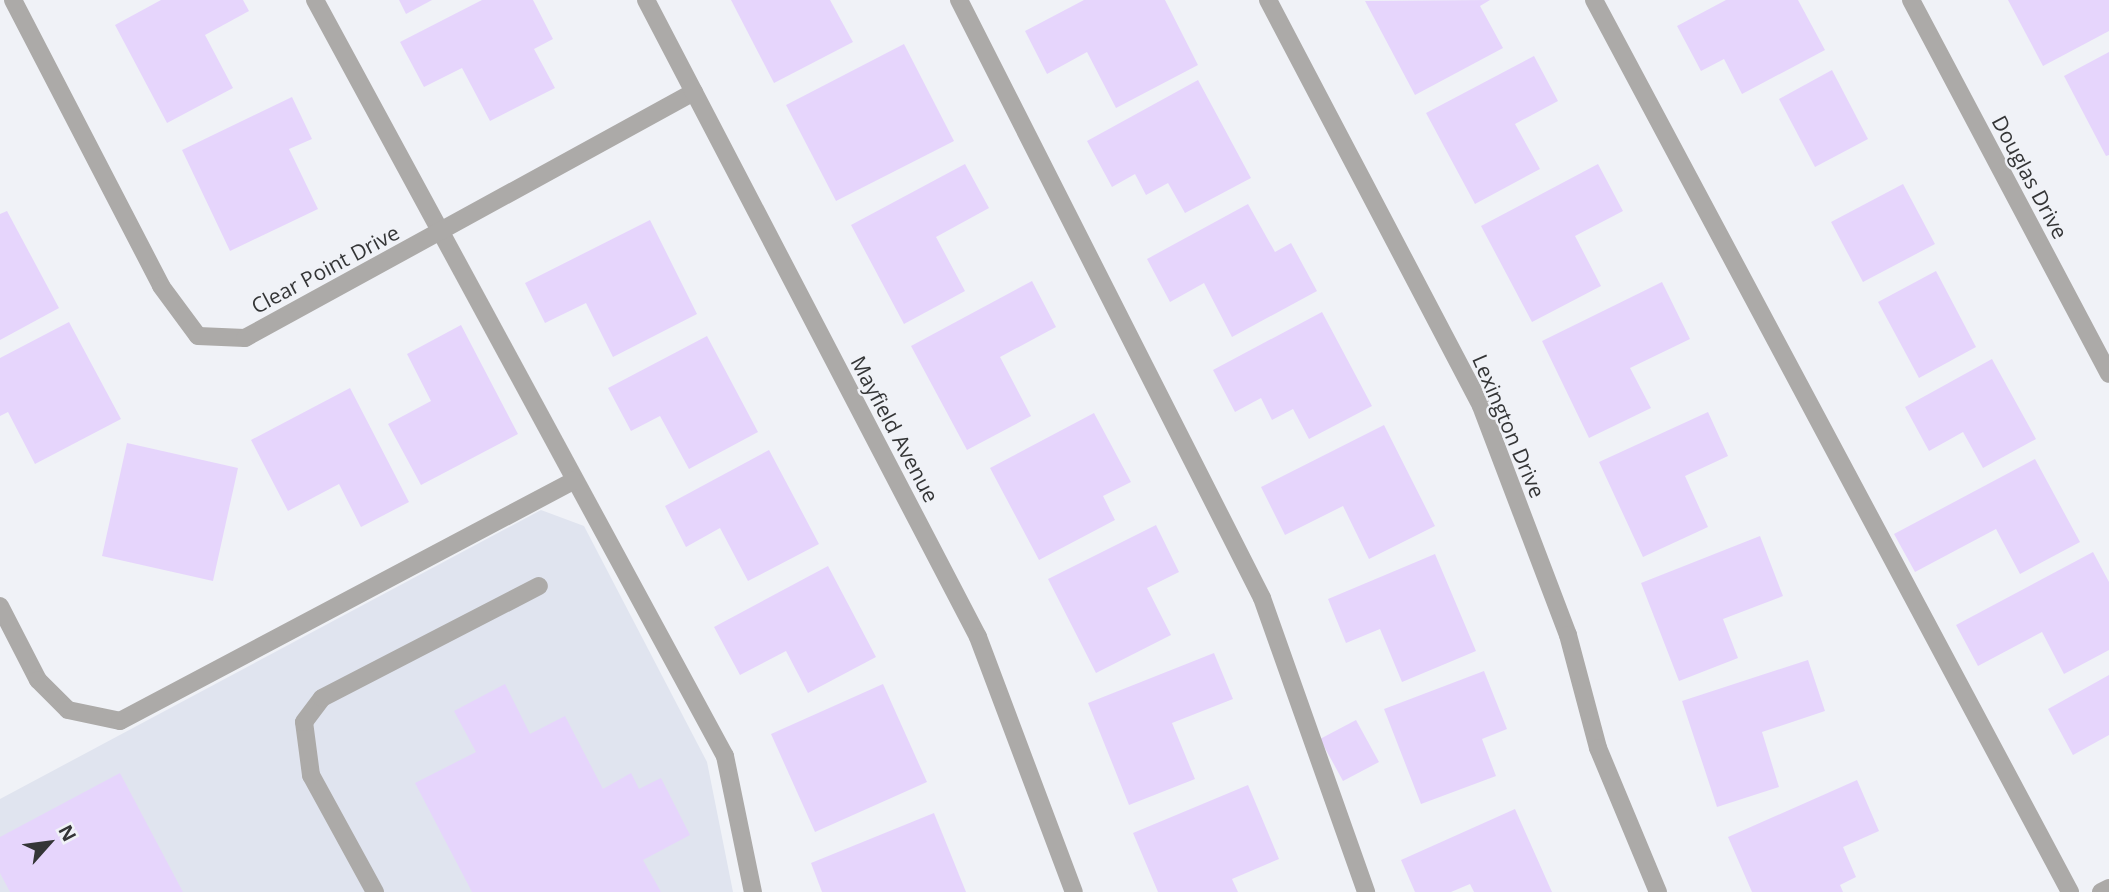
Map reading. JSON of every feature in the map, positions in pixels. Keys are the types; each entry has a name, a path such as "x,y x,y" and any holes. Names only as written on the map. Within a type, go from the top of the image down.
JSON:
{"street":[{"name":"Clear Point Drive","path":"13,0 161,286 198,336 245,338 694,92"},
{"path":"315,0 437,234 724,756 753,892"},
{"name":"Mayfield Avenue","path":"646,0 978,637 1074,892"},
{"path":"959,0 1262,598 1366,892"},
{"name":"Lexington Drive","path":"1268,0 1481,406 1568,635 1598,748 1658,892"},
{"path":"1594,0 2070,892"},
{"name":"Douglas Drive","path":"1911,0 2109,374"},
{"path":"0,606 38,680 68,710 120,721 573,481"},
{"path":"374,892 311,775 304,722 322,698 539,586"},
{"path":"2101,892 2109,888"}],"shaded area":[{"path":"541,510 584,526 707,762 733,892 0,892 0,799"}],"building":[{"path":"161,0 243,0 249,11 205,35 233,88 167,123 115,25"},
{"path":"399,0 432,0 406,14"},
{"path":"482,0 533,0 553,39 534,49 555,88 490,121 462,68 424,87 400,42"},
{"path":"731,0 830,0 853,42 774,83"},
{"path":"1084,0 1165,0 1198,65 1116,108 1087,52 1047,74 1025,31"},
{"path":"1490,0 1480,6 1503,48 1415,95 1365,1"},
{"path":"1726,0 1798,0 1825,50 1742,94 1724,59 1701,71 1677,26"},
{"path":"2008,0 2109,0 2109,31 2043,66"},
{"path":"904,44 954,141 836,201 786,105"},
{"path":"2109,52 2109,155 2106,156 2064,76"},
{"path":"1534,56 1558,101 1515,124 1540,169 1475,204 1426,113"},
{"path":"1832,70 1868,139 1815,167 1779,99"},
{"path":"1198,80 1251,178 1185,213 1168,183 1146,195 1135,174 1112,187 1087,141"},
{"path":"292,97 312,139 289,149 318,209 230,251 182,150"},
{"path":"965,164 989,208 936,237 965,291 904,324 851,225"},
{"path":"1598,164 1623,211 1575,236 1601,286 1532,322 1481,226"},
{"path":"1903,184 1935,244 1863,282 1831,222"},
{"path":"1248,204 1275,252 1291,243 1317,291 1232,337 1204,283 1170,302 1147,259"},
{"path":"7,211 59,308 0,340 0,214"},
{"path":"650,220 697,314 613,357 586,303 545,323 525,283"},
{"path":"1936,271 1976,347 1919,378 1878,302"},
{"path":"1032,281 1056,327 1000,357 1031,416 967,450 911,346"},
{"path":"1662,282 1690,339 1630,368 1651,408 1589,438 1542,341"},
{"path":"1322,312 1372,406 1309,439 1293,409 1272,420 1261,398 1235,412 1213,370"},
{"path":"69,322 121,419 35,464 8,412 0,416 0,358"},
{"path":"461,325 518,434 421,485 388,424 431,401 407,354"},
{"path":"707,336 758,432 689,469 660,416 631,431 608,388"},
{"path":"1992,359 2036,439 1983,468 1963,432 1929,451 1905,407"},
{"path":"350,388 409,502 361,527 339,484 288,511 251,440"},
{"path":"1708,412 1728,456 1685,476 1708,527 1643,557 1599,462"},
{"path":"1094,413 1131,482 1103,496 1115,520 1039,560 990,468"},
{"path":"1384,425 1435,526 1369,559 1343,506 1285,535 1261,487"},
{"path":"127,443 238,468 213,581 102,556"},
{"path":"769,450 819,544 748,581 720,528 686,547 665,506"},
{"path":"2035,459 2080,542 2020,574 1996,529 1915,572 1894,534"},
{"path":"1156,525 1179,572 1147,588 1171,635 1096,673 1048,579"},
{"path":"1760,536 1783,596 1723,619 1738,658 1679,681 1641,583"},
{"path":"2093,552 2109,582 2109,650 2064,674 2042,632 1978,666 1956,625"},
{"path":"1435,554 1476,651 1402,682 1380,629 1346,643 1328,599"},
{"path":"828,566 876,657 808,693 786,651 740,675 714,627"},
{"path":"1214,653 1233,699 1172,723 1195,779 1129,805 1088,703"},
{"path":"1808,660 1825,711 1762,732 1779,787 1717,807 1682,701"},
{"path":"1484,671 1507,729 1482,739 1496,776 1421,804 1384,709"},
{"path":"2109,675 2109,735 2073,755 2048,709"},
{"path":"505,684 530,734 565,716 603,789 631,773 639,789 661,778 690,835 643,860 661,892 472,892 415,783 476,752 454,711"},
{"path":"883,684 927,782 815,832 771,734"},
{"path":"1356,720 1379,762 1343,781 1320,739"},
{"path":"120,773 183,892 10,892 0,873 0,837"},
{"path":"1857,780 1879,831 1843,847 1856,877 1840,885 1843,892 1752,892 1728,837"},
{"path":"1248,785 1279,859 1232,879 1238,892 1158,892 1133,833"},
{"path":"1515,809 1552,892 1474,892 1470,884 1451,892 1415,892 1401,860"},
{"path":"934,813 966,892 822,892 811,863"}]}
